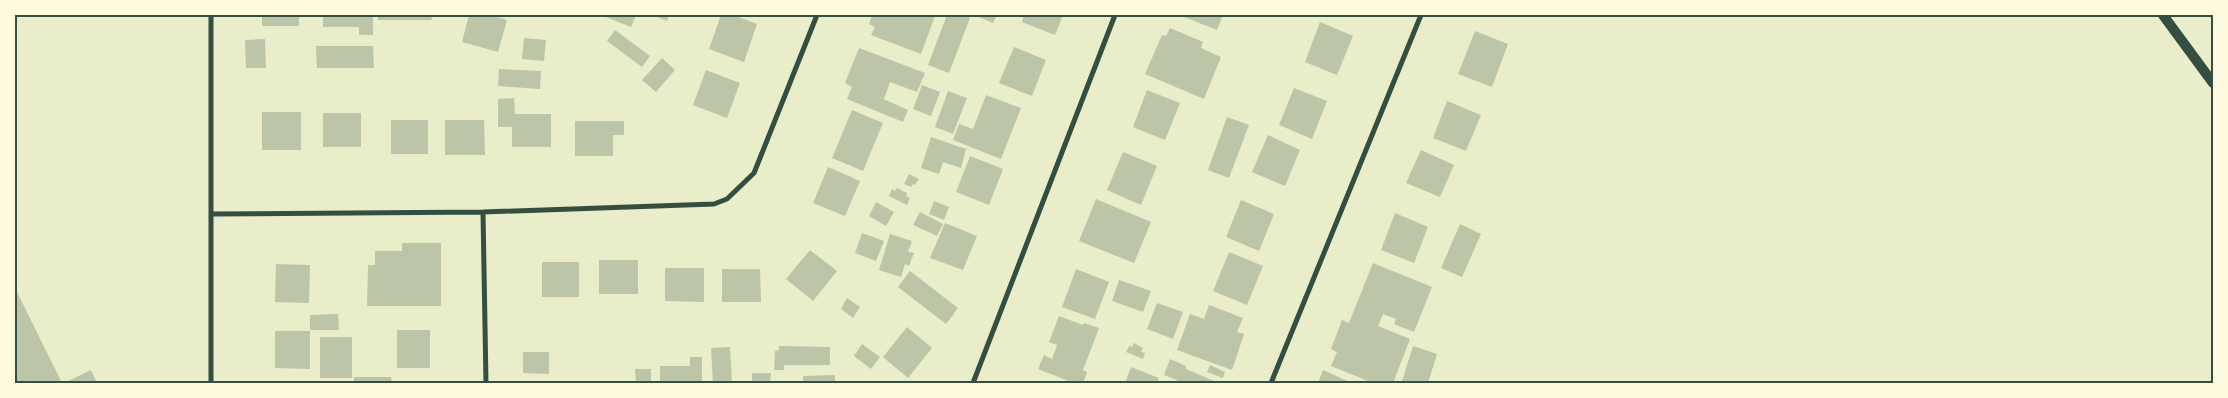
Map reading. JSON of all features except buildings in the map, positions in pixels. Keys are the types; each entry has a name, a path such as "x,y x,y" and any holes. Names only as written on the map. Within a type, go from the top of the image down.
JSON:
{"main road":[{"path":"2163,15 2213,83"}],"street":[{"path":"211,15 211,383"},
{"path":"211,214 483,212 714,204 727,199 754,174 817,15"},
{"path":"973,383 1114,15"},
{"path":"1271,383 1421,15"},
{"path":"483,212 486,383"}]}
